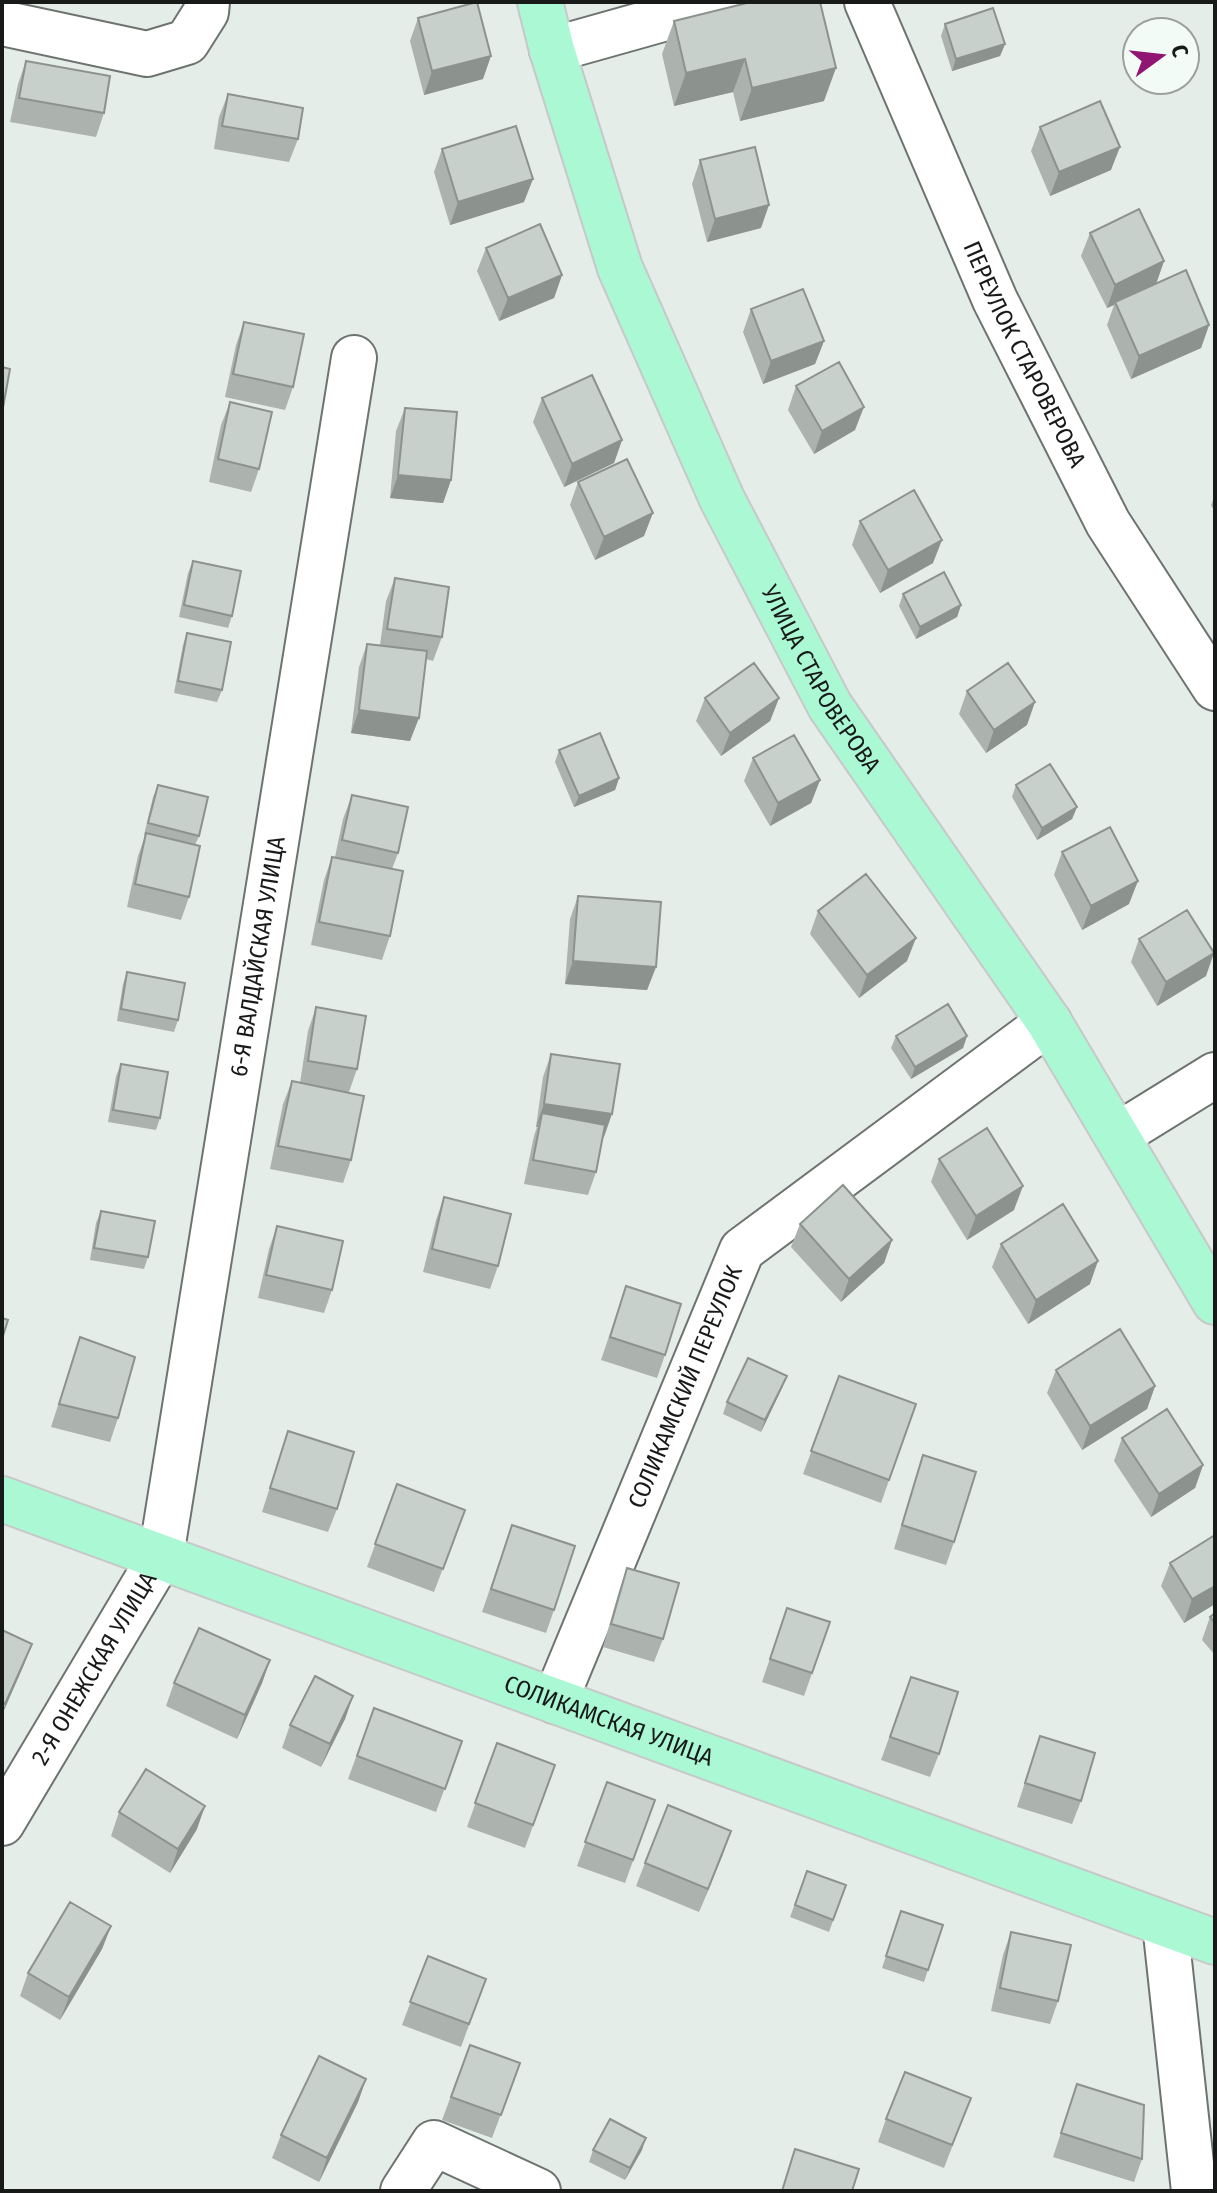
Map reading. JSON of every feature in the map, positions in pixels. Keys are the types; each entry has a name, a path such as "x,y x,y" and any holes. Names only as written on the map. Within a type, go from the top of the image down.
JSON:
{"main road":[{"name":"УЛИЦА СТАРОВЕРОВА","path":"540,2 620,268 722,499 830,706 1049,1022 1215,1302"},
{"name":"СОЛИКАМСКАЯ УЛИЦА","path":"2,1499 1215,1942"}],"street":[{"path":"2,23 147,54 187,42 206,12 207,2"},
{"path":"552,50 723,2"},
{"name":"ПЕРЕУЛОК СТАРОВЕРОВА","path":"867,2 1002,314 1108,523 1215,688"},
{"name":"6-Я ВАЛДАЙСКАЯ УЛИЦА","path":"161,1556 354,358"},
{"name":"СОЛИКАМСКИЙ ПЕРЕУЛОК","path":"555,1701 742,1250 1049,1022"},
{"path":"1118,1135 1215,1075"},
{"name":"2-Я ОНЕЖСКАЯ УЛИЦА","path":"2,1823 161,1556"},
{"path":"1165,1924 1194,2191"},
{"path":"403,2191 434,2143 538,2191"}],"building":[{"path":"477,2 491,56 432,71 418,18"},
{"path":"751,2 820,2 836,68 752,88 745,59 686,73 674,21"},
{"path":"993,8 1005,44 956,59 945,24"},
{"path":"26,61 110,76 104,113 19,98"},
{"path":"228,94 303,108 298,139 222,126"},
{"path":"1100,101 1120,147 1059,172 1040,127"},
{"path":"516,126 533,179 458,202 442,149"},
{"path":"755,147 769,205 715,219 700,160"},
{"path":"1139,209 1164,261 1115,285 1090,233"},
{"path":"540,224 562,275 508,298 486,248"},
{"path":"1186,270 1209,325 1139,356 1115,302"},
{"path":"803,289 824,341 771,361 751,309"},
{"path":"244,322 304,334 293,387 233,374"},
{"path":"839,362 864,407 822,431 796,386"},
{"path":"2,367 10,369 2,413"},
{"path":"592,375 622,440 572,464 542,398"},
{"path":"230,402 272,412 259,469 218,459"},
{"path":"405,408 457,412 451,480 398,475"},
{"path":"627,459 653,513 604,537 578,482"},
{"path":"914,490 942,540 888,570 860,521"},
{"path":"193,561 241,571 232,616 184,605"},
{"path":"944,572 961,605 920,627 903,594"},
{"path":"395,578 449,587 442,637 387,629"},
{"path":"187,633 231,642 222,690 178,681"},
{"path":"367,644 427,651 419,718 359,710"},
{"path":"754,663 779,698 730,733 705,698"},
{"path":"1008,663 1035,702 994,730 967,691"},
{"path":"600,733 619,778 579,796 559,750"},
{"path":"794,735 820,780 778,803 753,758"},
{"path":"1050,764 1077,807 1042,828 1016,785"},
{"path":"158,785 208,797 199,836 148,823"},
{"path":"352,795 408,807 398,853 342,840"},
{"path":"1110,827 1138,881 1091,906 1062,852"},
{"path":"146,833 200,846 189,897 135,884"},
{"path":"332,857 403,871 390,936 319,922"},
{"path":"866,874 916,938 867,975 818,911"},
{"path":"578,896 661,902 656,967 573,961"},
{"path":"1187,910 1214,953 1166,982 1139,939"},
{"path":"127,972 185,983 178,1020 121,1009"},
{"path":"948,1004 967,1036 915,1067 896,1036"},
{"path":"316,1007 366,1016 357,1069 308,1061"},
{"path":"551,1054 620,1064 612,1114 544,1104"},
{"path":"121,1064 168,1072 160,1118 113,1110"},
{"path":"292,1081 364,1096 351,1160 278,1146"},
{"path":"542,1113 605,1125 596,1172 533,1160"},
{"path":"987,1128 1023,1186 976,1216 939,1159"},
{"path":"843,1185 892,1240 849,1279 800,1224"},
{"path":"444,1197 511,1214 498,1266 432,1249"},
{"path":"1063,1204 1098,1261 1036,1300 1001,1244"},
{"path":"101,1211 155,1221 148,1257 94,1248"},
{"path":"277,1226 343,1241 332,1290 266,1275"},
{"path":"626,1286 681,1304 665,1355 610,1337"},
{"path":"2,1318 8,1320 2,1339"},
{"path":"1120,1329 1155,1386 1090,1426 1056,1370"},
{"path":"80,1337 135,1357 118,1418 59,1404"},
{"path":"748,1358 787,1376 765,1420 727,1402"},
{"path":"839,1376 916,1404 889,1480 811,1451"},
{"path":"1167,1409 1203,1465 1159,1494 1122,1438"},
{"path":"288,1431 354,1452 337,1509 270,1488"},
{"path":"923,1455 976,1472 954,1542 902,1525"},
{"path":"397,1484 465,1510 443,1569 375,1544"},
{"path":"512,1525 575,1546 554,1610 491,1589"},
{"path":"1215,1535 1215,1586 1192,1599 1170,1563"},
{"path":"627,1568 679,1583 663,1639 611,1624"},
{"path":"787,1608 830,1622 812,1673 770,1659"},
{"path":"199,1628 270,1660 245,1715 174,1683"},
{"path":"2,1630 32,1644 5,1704 2,1702"},
{"path":"315,1676 353,1696 330,1744 290,1725"},
{"path":"911,1677 958,1692 939,1754 890,1737"},
{"path":"374,1708 462,1741 445,1789 357,1756"},
{"path":"1040,1736 1095,1753 1081,1801 1025,1783"},
{"path":"497,1743 555,1765 533,1825 475,1803"},
{"path":"146,1769 205,1806 178,1849 119,1812"},
{"path":"607,1782 655,1800 633,1860 585,1842"},
{"path":"668,1805 731,1831 708,1889 645,1863"},
{"path":"807,1871 846,1885 833,1920 795,1905"},
{"path":"70,1902 111,1926 69,1997 28,1973"},
{"path":"901,1911 943,1925 928,1970 886,1956"},
{"path":"1011,1932 1071,1945 1058,2001 1000,1988"},
{"path":"428,1956 486,1979 469,2024 410,2002"},
{"path":"470,2045 520,2063 501,2115 451,2097"},
{"path":"319,2056 366,2079 327,2158 281,2135"},
{"path":"905,2072 971,2098 952,2145 886,2119"},
{"path":"1077,2084 1144,2105 1142,2159 1061,2133"},
{"path":"610,2119 646,2138 630,2168 593,2150"},
{"path":"795,2149 859,2169 852,2191 782,2191"}]}
